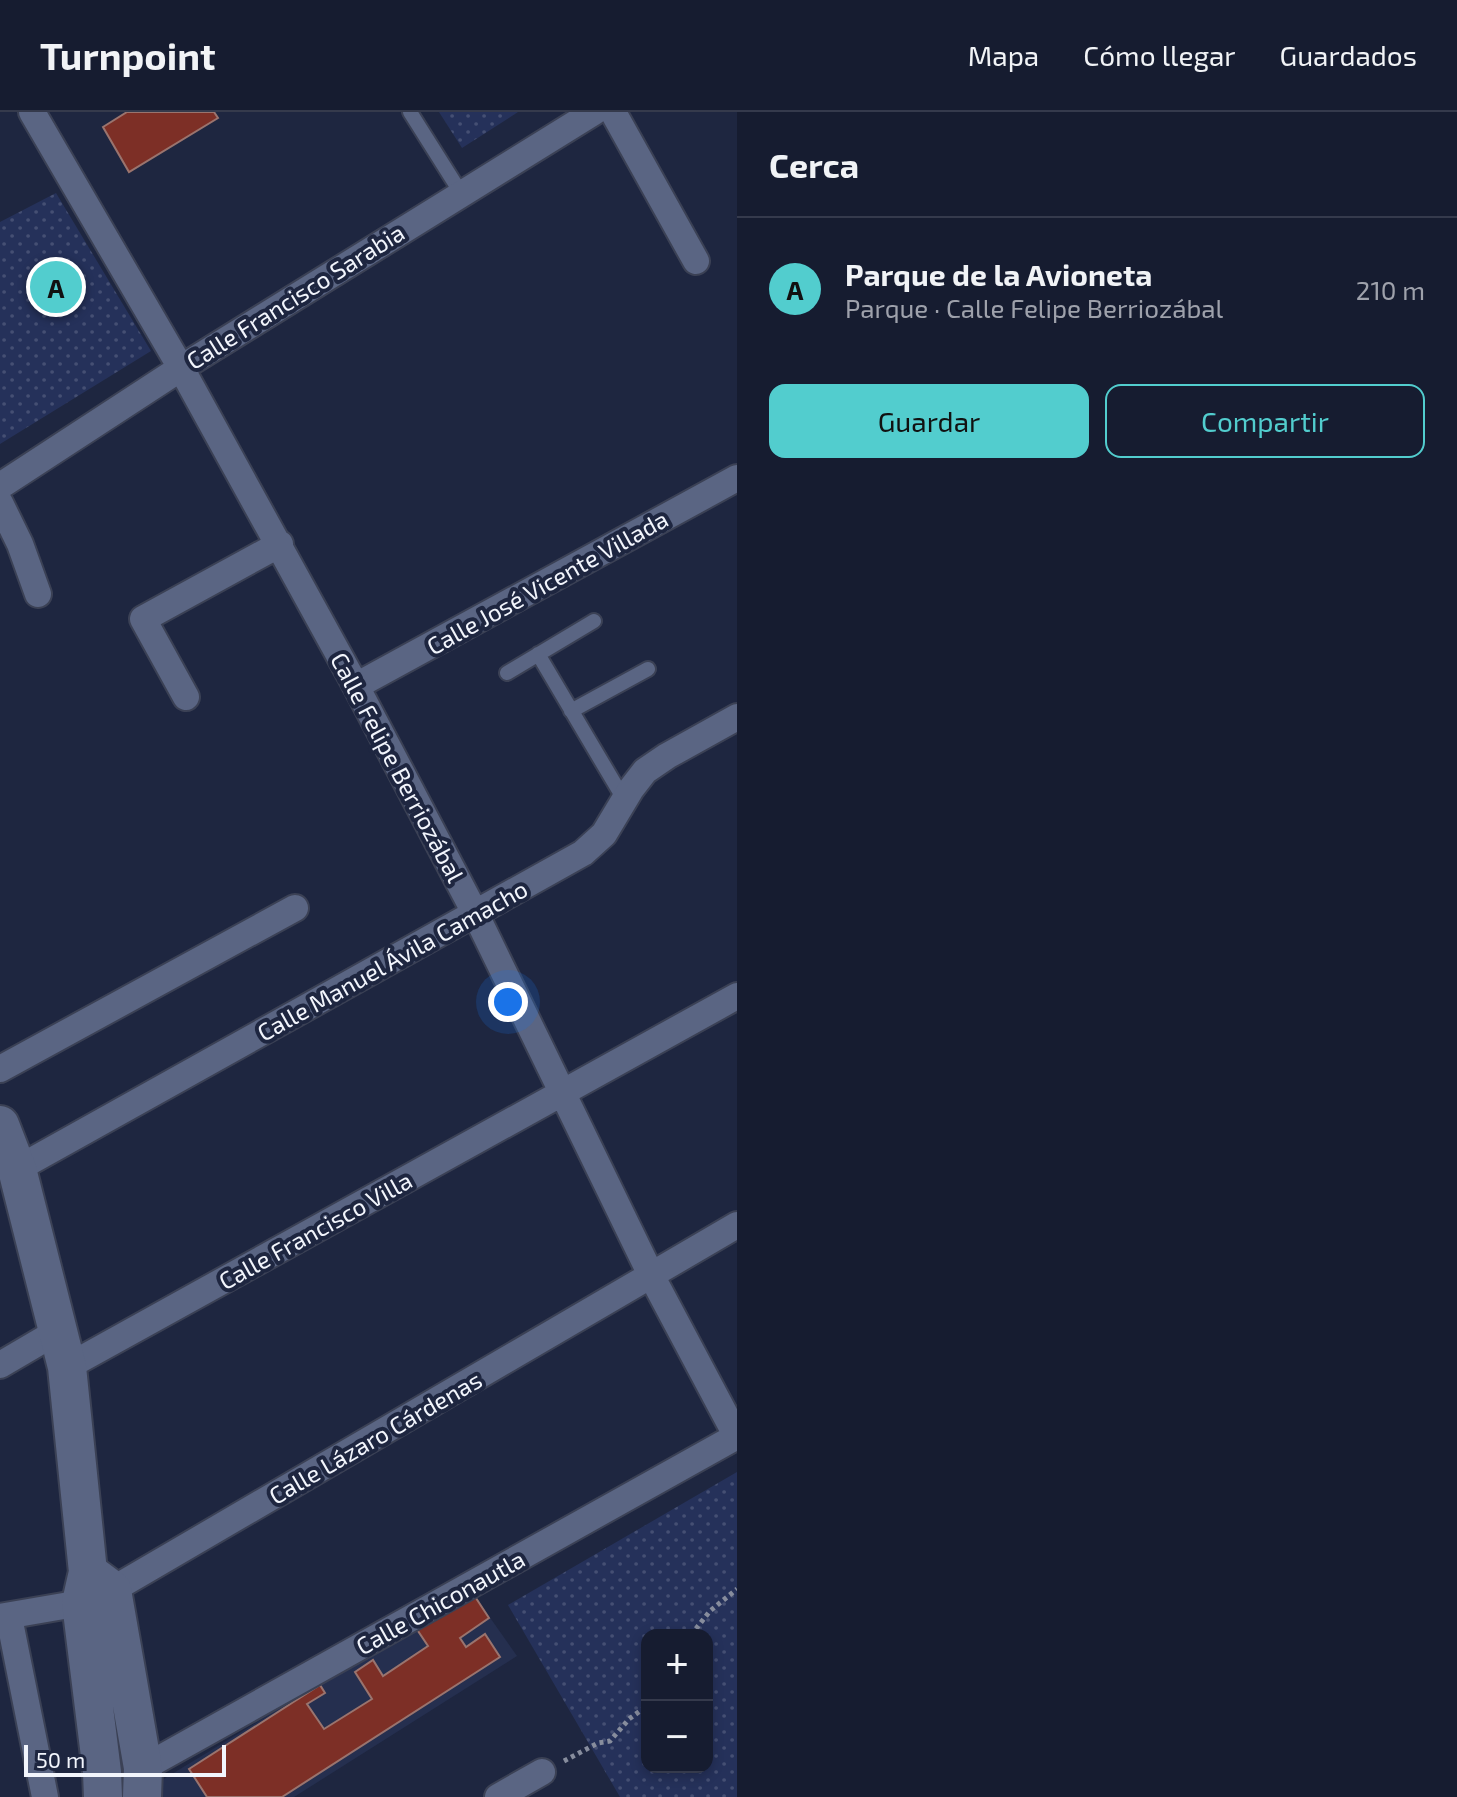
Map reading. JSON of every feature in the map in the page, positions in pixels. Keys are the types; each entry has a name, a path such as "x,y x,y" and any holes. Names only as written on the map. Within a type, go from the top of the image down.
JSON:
{"main road":[{"path":"0,1127 17,1169 67,1367 94,1588 103,1797"},
{"path":"94,1588 143,1783"}],"street":[{"name":"Calle Felipe Berriozábal","path":"32,112 181,368 356,686 475,913 651,1275 737,1436"},
{"name":"Calle Francisco Sarabia","path":"0,486 181,368 461,193 566,119 594,112"},
{"path":"613,112 696,261"},
{"name":"Calle José Vicente Villada","path":"356,686 737,478"},
{"path":"0,503 20,544 38,594"},
{"path":"186,697 143,619 280,544"},
{"name":"Calle Manuel Ávila Camacho","path":"17,1169 583,853 604,834 645,771 737,717"},
{"path":"0,1069 295,908"},
{"name":"Calle Francisco Villa","path":"67,1367 737,996"},
{"name":"Calle Lázaro Cárdenas","path":"4,1617 94,1588 737,1225"},
{"path":"0,1365 58,1331"},
{"name":"Calle Chiconautla","path":"143,1783 737,1436"},
{"path":"4,1617 45,1797"},
{"path":"498,1797 531,1784"}],"lane":[{"path":"410,112 461,193"},
{"path":"507,673 594,621"},
{"path":"538,654 625,801"},
{"path":"571,711 648,669"}],"path":[{"path":"696,1629 710,1611 737,1589"},
{"path":"531,1784 598,1743 610,1741 641,1710"}],"shaded area":[{"path":"439,112 518,112 462,148"},
{"path":"56,193 151,351 0,444 0,222"},
{"path":"737,1472 737,1797 620,1797 508,1605"},
{"path":"472,1592 517,1656 294,1797 163,1797 162,1780"}],"building":[{"path":"127,112 214,112 218,118 129,172 103,127"},
{"path":"472,1592 489,1618 460,1638 466,1647 485,1634 500,1657 282,1797 207,1797 189,1769 320,1685 325,1693 307,1704 324,1729 372,1699 355,1672 373,1660 383,1676 428,1646 416,1628"}],"place":[{"name":"Parque de la Avioneta","path":"56,287"}]}
